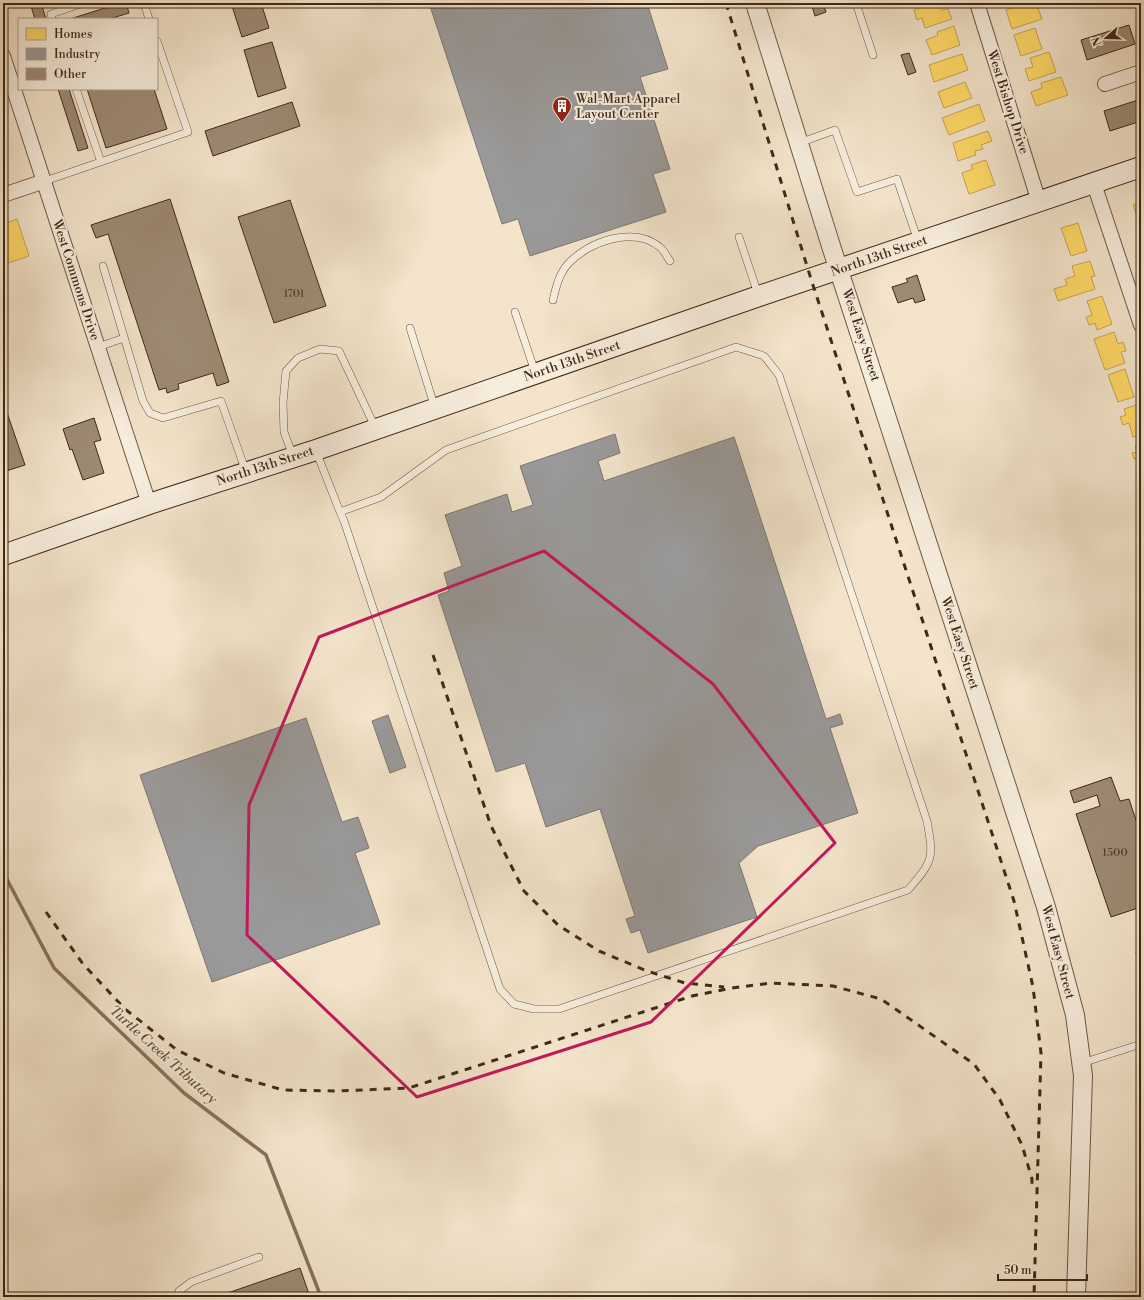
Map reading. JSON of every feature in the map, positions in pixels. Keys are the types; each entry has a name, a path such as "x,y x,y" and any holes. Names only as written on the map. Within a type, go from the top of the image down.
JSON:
{"main road":[{"name":"North 13th Street","path":"3,555 149,504 316,450 759,296 840,270 1141,167"}],"street":[{"name":"West Easy Street","path":"755,3 1046,907 1075,1015 1083,1076 1076,1297"},
{"name":"West Bishop Drive","path":"976,3 1040,202"},
{"name":"West Commons Drive","path":"3,56 149,504"},
{"path":"1105,84 1141,72"},
{"path":"3,195 44,181"},
{"path":"1094,184 1141,325"}],"lane":[{"path":"52,18 51,14 83,3"},
{"path":"144,3 149,18"},
{"path":"856,3 873,55"},
{"path":"44,181 188,132 158,44"},
{"path":"76,90 101,162"},
{"path":"799,143 835,130 857,192 897,179 919,243"},
{"path":"739,236 759,296"},
{"path":"553,300 558,280 568,264 582,252 602,241 619,237 636,238 661,248 670,261"},
{"path":"103,266 143,401 150,413 163,418 221,401 246,472"},
{"path":"515,312 536,374"},
{"path":"410,328 435,408"},
{"path":"98,347 124,338"},
{"path":"316,450 340,512 500,989 514,1004 534,1009 559,1009 566,1007 908,890 927,868 932,849 927,821 779,375 764,356 736,347 446,450 381,497 340,512"},
{"path":"294,457 284,432 283,403 286,372 298,358 320,349 339,351 376,429"},
{"path":"1082,1063 1141,1044"},
{"path":"178,1297 179,1291 191,1282 259,1256"}],"highlighted area":[{"path":"544,551 713,684 835,843 651,1022 417,1097 247,935 249,805 319,637"}],"building: Homes":[{"path":"934,3 940,3 942,10 948,9 952,19 925,28 922,18 917,20 914,10"},
{"path":"1027,3 1036,3 1042,19 1012,29 1006,10"},
{"path":"954,26 960,45 932,55 926,40 938,35 937,32"},
{"path":"1035,28 1042,49 1021,56 1014,35"},
{"path":"1049,52 1056,72 1029,81 1025,69 1033,67 1030,58"},
{"path":"962,54 968,70 934,82 929,65"},
{"path":"1061,77 1068,95 1036,106 1031,92 1042,88 1041,83"},
{"path":"965,82 972,98 944,108 938,92"},
{"path":"979,104 985,121 949,135 942,118"},
{"path":"988,131 992,141 981,145 983,149 975,151 976,155 958,161 953,143"},
{"path":"986,160 995,185 969,194 962,173 973,169 971,165"},
{"path":"1141,202 1141,227 1133,205"},
{"path":"17,219 29,256 3,265 3,224"},
{"path":"1078,223 1087,251 1071,256 1061,228"},
{"path":"1090,261 1095,276 1091,277 1095,289 1058,301 1054,289 1067,285 1065,279 1075,276 1072,266"},
{"path":"1102,296 1112,324 1097,330 1095,323 1089,325 1086,317 1092,315 1087,301"},
{"path":"1114,332 1118,344 1123,342 1126,351 1121,352 1125,363 1105,370 1094,339"},
{"path":"1125,369 1134,397 1118,402 1108,375"},
{"path":"1139,404 1141,411 1141,435 1133,437 1129,423 1123,425 1120,417 1126,415 1124,409"},
{"path":"1141,443 1141,465 1138,458 1134,459 1132,453 1137,452 1135,446"}],"building: Industry":[{"name":"Wal-Mart Apparel Layout Center","path":"429,3 647,3 668,69 640,77 670,169 653,174 666,212 530,256 518,219 502,224"},
{"path":"615,434 620,453 598,461 604,481 734,437 826,719 840,714 843,724 830,728 858,813 758,846 739,863 757,917 648,953 640,930 631,933 626,919 635,916 600,809 546,827 525,763 496,772 438,595 449,591 444,573 462,566 445,515 507,494 512,512 533,505 520,466"},
{"path":"388,715 406,767 390,773 372,721"},
{"path":"306,718 342,822 358,817 369,848 355,853 380,924 212,982 140,775"}],"building: Other":[{"path":"30,3 41,3 46,18 35,18"},
{"path":"121,3 126,3 129,13 112,18 73,18"},
{"path":"231,3 261,3 269,28 242,37"},
{"path":"811,3 823,3 826,12 815,16"},
{"path":"1129,25 1135,44 1087,60 1081,40"},
{"path":"272,42 286,88 258,97 244,50"},
{"path":"909,53 916,72 908,75 901,55"},
{"path":"58,90 69,90 88,148 78,151"},
{"path":"87,90 154,90 167,129 106,148"},
{"path":"1141,99 1141,121 1110,131 1104,111"},
{"path":"292,102 300,126 213,156 205,131"},
{"path":"170,199 229,382 217,386 213,373 178,384 179,389 167,393 166,388 159,390 108,234 96,238 91,225"},
{"path":"290,200 326,306 274,323 238,217"},
{"path":"917,275 925,300 915,303 913,298 898,303 892,287 908,282 906,279"},
{"path":"3,401 25,465 3,472"},
{"path":"94,418 101,440 94,442 104,473 83,480 63,429"},
{"path":"1111,777 1120,801 1129,799 1141,835 1141,907 1111,917 1076,814 1100,806 1097,795 1074,803 1070,791"},
{"path":"1141,950 1141,968 1136,952"},
{"path":"300,1268 310,1297 216,1297"}],"waterway":[{"name":"Turtle Creek Tributary","path":"3,872 54,968 184,1093 266,1155 321,1297"}],"railway":[{"path":"726,3 811,279 1014,901 1033,987 1041,1053 1034,1297"},
{"path":"433,655 491,826 524,891 558,925 599,951 647,971 685,983 724,987"},
{"path":"46,912 83,964 125,1009 177,1050 224,1073 283,1090 338,1091 409,1088 692,996 732,988 771,983 833,986 881,999 974,1064 1000,1100 1022,1145 1032,1179 1032,1189"}],"place":[{"name":"Wal-Mart Apparel Layout Center","path":"562,123"}]}
